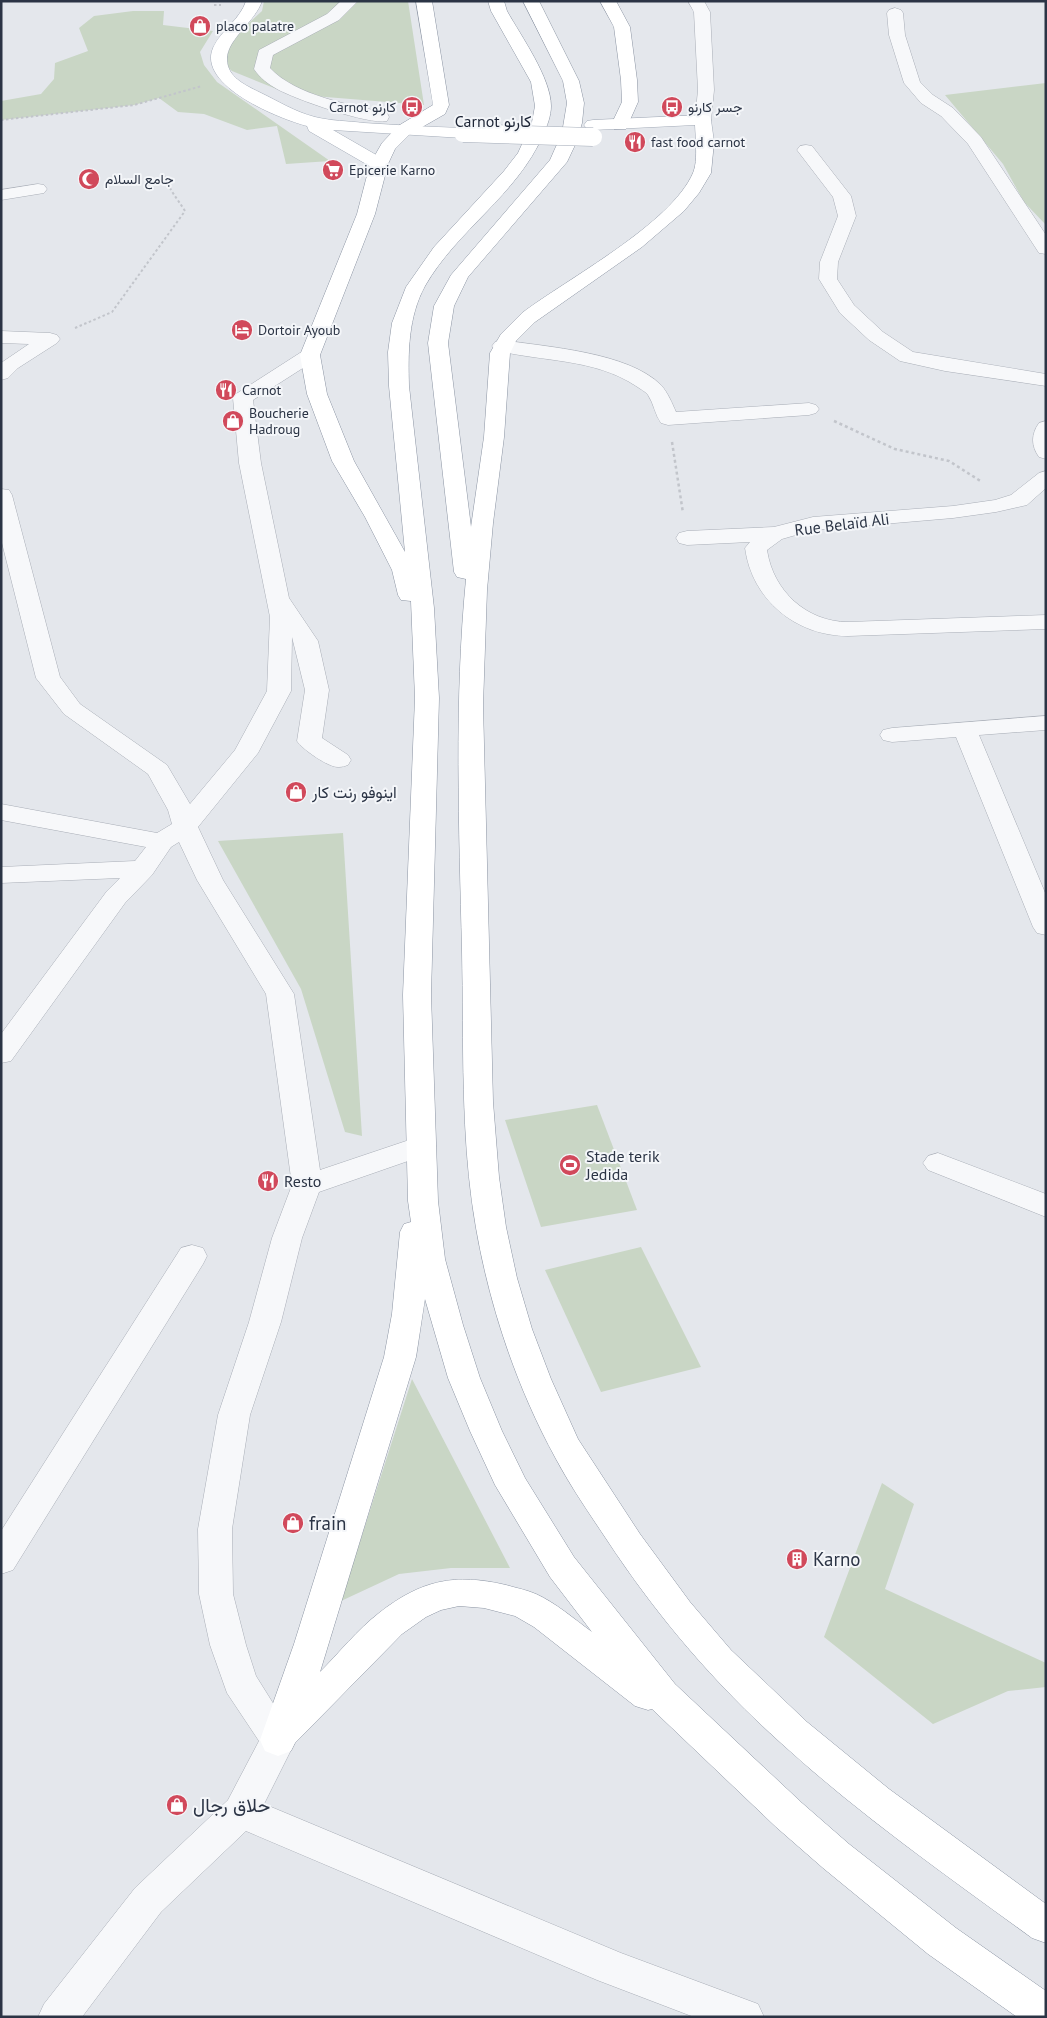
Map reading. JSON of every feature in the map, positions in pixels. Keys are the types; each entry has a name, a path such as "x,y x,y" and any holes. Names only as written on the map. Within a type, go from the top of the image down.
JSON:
{"main road":[{"path":"254,1 253,10 226,40 220,55 220,69 229,81 246,92 301,118 380,164"},
{"path":"424,1 441,105 439,110 404,130 388,147 380,164 366,214 344,264 310,355 317,394 343,461 376,517 403,570 416,622 426,680 428,698 417,994 421,1146 423,1202 430,1259 447,1325 464,1378 486,1431 508,1476 562,1568 662,1695 802,1827 890,1901 942,1941 1046,2014"},
{"path":"426,680 423,608 399,386 398,352 402,323 415,287 440,251 510,175 526,154 540,122 543,106 539,82 499,11 496,1"},
{"path":"472,651 462,538 442,389 438,343 439,325 444,306 460,275 558,162 569,142 574,125 576,95 531,1"},
{"path":"608,1 622,27 629,80 630,102 617,131"},
{"path":"270,103 458,126"},
{"path":"301,118 348,126 404,130 458,126 665,132 696,141"},
{"path":"617,131 703,120 696,141 704,169 697,184 676,211 600,269 538,310 502,346 499,359 497,409 479,551 472,651 471,800 478,1097 482,1157 490,1221 509,1302 535,1377 556,1428 586,1482 640,1563 688,1625 719,1660 774,1713 892,1814 1046,1926"},
{"path":"617,131 651,139"},
{"path":"278,1740 312,1644 400,1357 413,1272 421,1146"},
{"path":"278,1740 390,1624 435,1597 459,1592 484,1594 524,1604 546,1617 709,1740"}],"street":[{"path":"350,1 333,17 265,53 262,69 268,78 298,92 348,110 380,117"},
{"path":"696,1 702,12 706,90 703,120"},
{"path":"896,13 897,35 912,83 927,99 947,112 975,141 1046,249"},
{"path":"806,150 842,196 847,216 830,262 828,279 847,309 876,336 907,356 945,366 1046,380"},
{"path":"1,195 38,189"},
{"path":"1,337 50,339"},
{"path":"1,374 11,364 50,339"},
{"path":"502,346 589,360 626,372 653,389 662,402 668,418 809,409"},
{"path":"1,1054 116,897 162,842 185,826 246,753 279,691 282,631 250,463 243,398 310,355"},
{"path":"1046,428 1042,438 1046,453"},
{"name":"Rue Belaïd Ali","path":"1046,477 1023,498 996,506 953,512 813,524 774,534 756,548 757,562 763,577 770,589 780,600 813,624 832,629 1046,622"},
{"path":"1,495 48,678 72,709 158,770 181,810 185,826 210,880 280,994 307,1185 287,1238 265,1322 234,1415 215,1529 216,1594 228,1645 240,1682 278,1740 242,1812 148,1900 58,2017"},
{"path":"688,538 774,534"},
{"path":"276,595 306,641 317,690 309,741 339,760"},
{"path":"892,735 1046,723"},
{"path":"965,730 1046,927"},
{"path":"1,812 162,842"},
{"path":"1,875 142,868"},
{"path":"307,1185 421,1146"},
{"path":"938,1163 1046,1206"},
{"path":"1,1560 192,1256"},
{"path":"242,1812 611,1966 744,2017"}],"path":[{"path":"1,120 134,105 217,82 229,81"},
{"path":"50,339 112,312 185,211 176,195 169,188 165,176"},
{"path":"809,409 895,449 949,462 1003,492 1023,498"},
{"path":"668,418 688,538"}],"green space":[{"path":"264,1 408,1 424,105 289,94 232,71 225,65 228,42 262,11"},
{"path":"133,11 164,11 163,25 213,31 200,52 204,65 217,82 330,161 286,164 277,126 247,130 204,114 178,112 159,98 134,105 1,120 1,101 41,94 54,79 55,63 88,51 79,28 94,16"},
{"path":"1046,83 1046,225 1024,202 1003,164 945,95"},
{"path":"343,833 362,1136 345,1132 301,989 218,841"},
{"name":"Stade terik Jedida","path":"597,1105 637,1210 541,1227 505,1120"},
{"path":"641,1247 701,1367 601,1392 545,1270"},
{"path":"412,1379 510,1568 451,1568 399,1574 341,1601"},
{"path":"882,1483 914,1504 885,1589 1046,1663 1046,1687 1008,1691 933,1724 824,1637"}],"place":[{"name":"placo palatre","path":"200,26"},
{"name":"Carnot كارنو","path":"412,107"},
{"name":"جسر كارنو","path":"672,107"},
{"name":"fast food carnot","path":"635,142"},
{"name":"Epicerie Karno","path":"333,170"},
{"name":"جامع السلام","path":"89,179"},
{"name":"Dortoir Ayoub","path":"242,330"},
{"name":"Carnot","path":"226,390"},
{"name":"Boucherie Hadroug","path":"233,421"},
{"name":"اينوفو رنت كار","path":"296,792"},
{"name":"Stade terik Jedida","path":"570,1165"},
{"name":"Resto","path":"268,1181"},
{"name":"frain","path":"293,1523"},
{"name":"Karno","path":"797,1559"},
{"name":"حلاق رجال","path":"177,1805"}],"district":[{"name":"Carnot كارنو","path":"493,121"}]}
